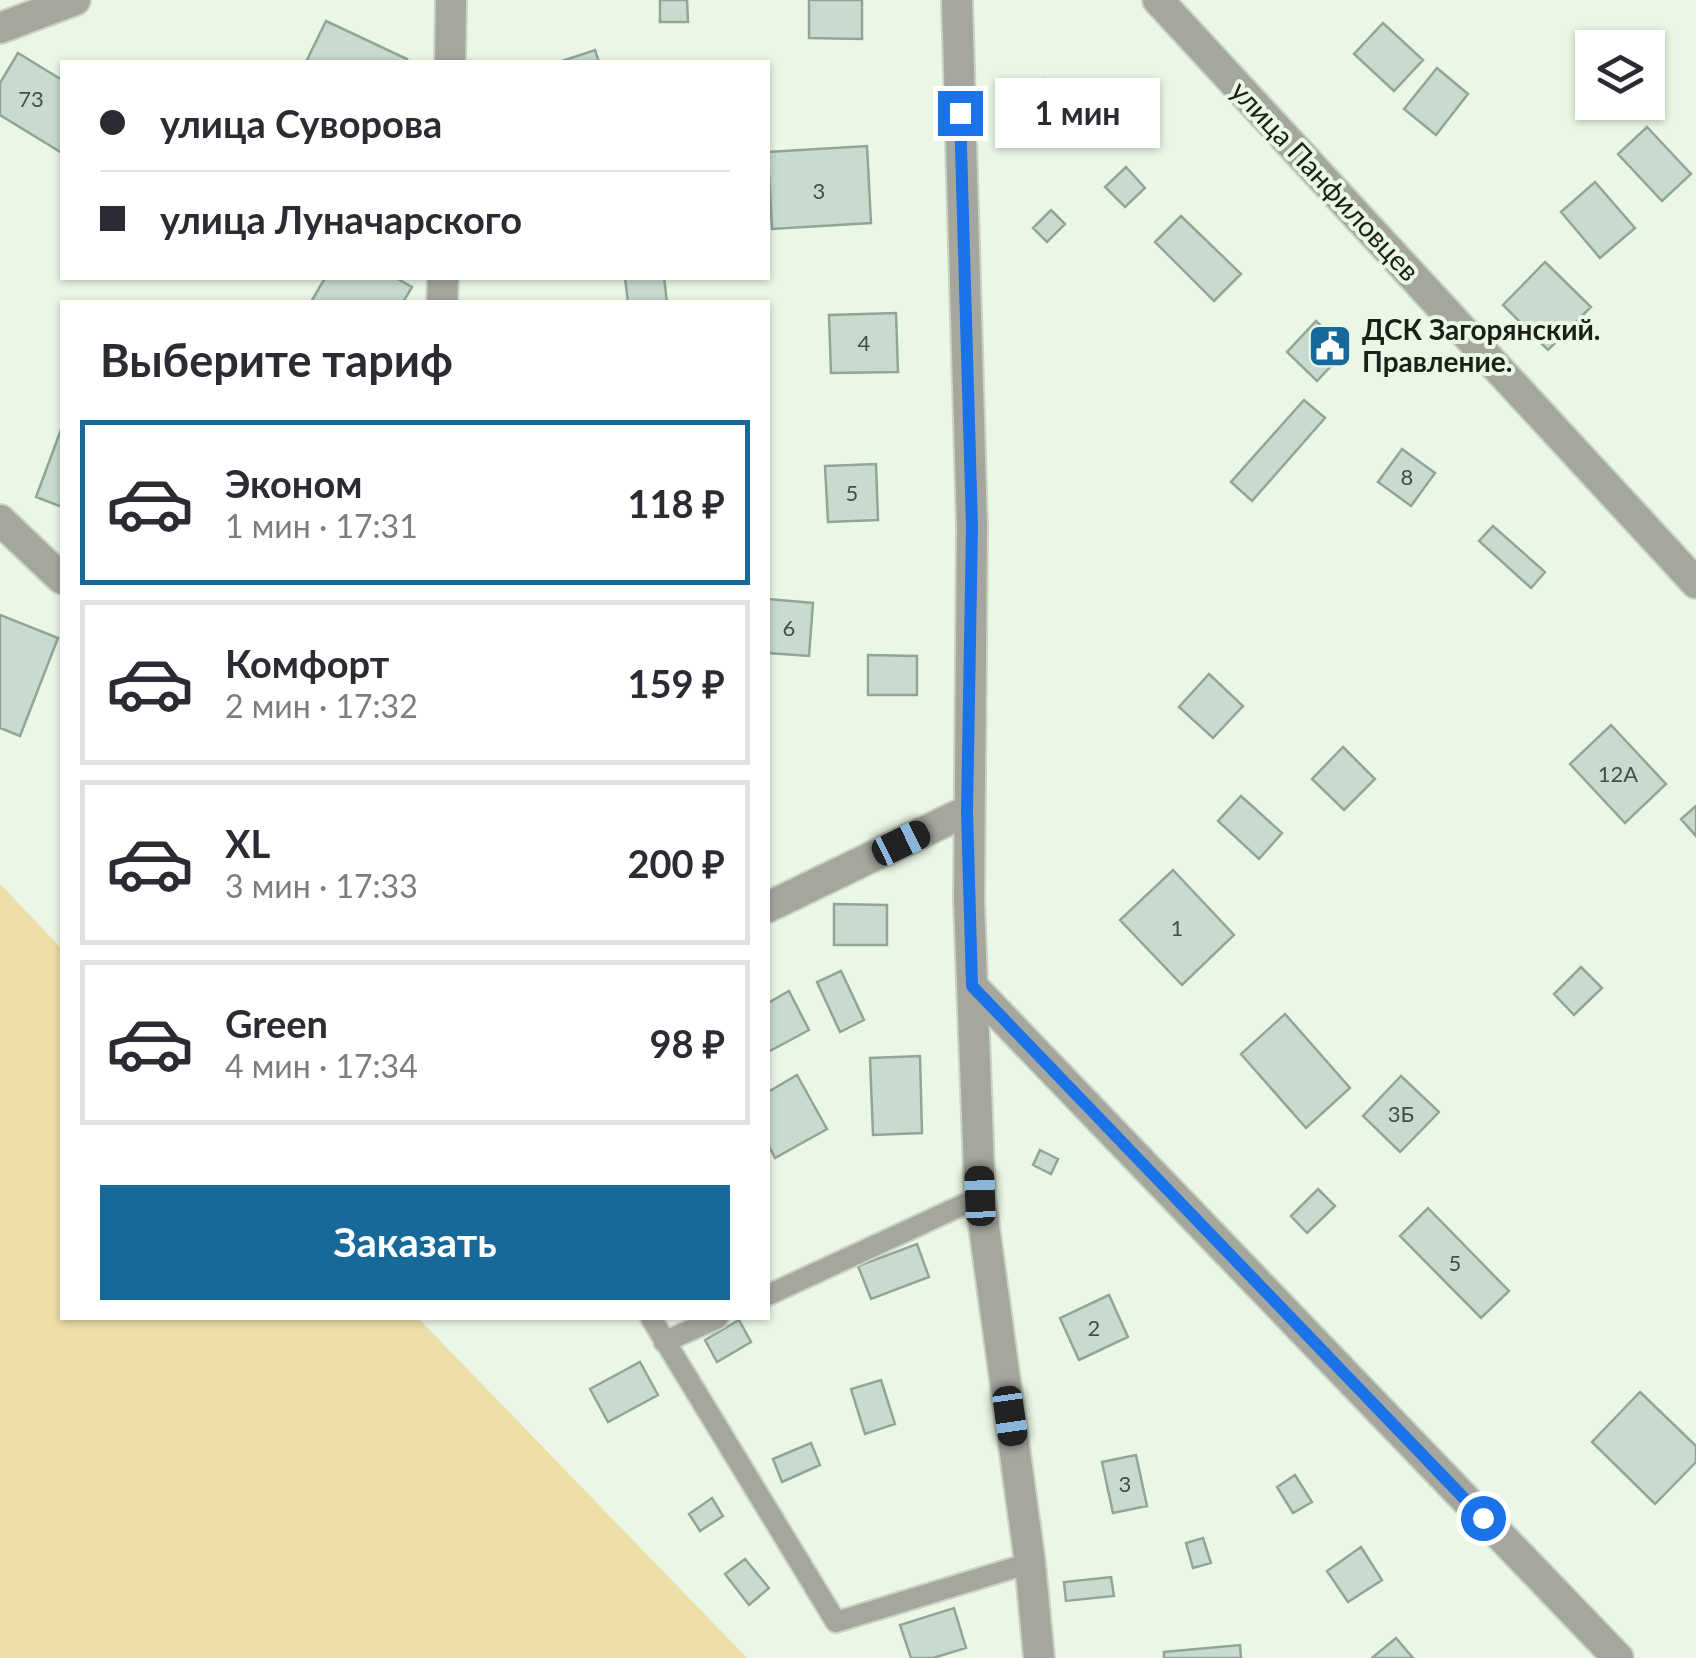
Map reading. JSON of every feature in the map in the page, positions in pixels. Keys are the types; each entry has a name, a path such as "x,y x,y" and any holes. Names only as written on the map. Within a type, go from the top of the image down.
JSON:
{"street":[{"path":"0,28 74,0"},
{"path":"450,60 452,0"},
{"path":"956,0 972,527 967,811 980,1196 1030,1563 1039,1658"},
{"name":"улица Панфиловцев","path":"1158,0 1696,583"},
{"path":"0,520 60,577"},
{"path":"770,906 967,811"},
{"path":"972,986 1618,1658"}],"lane":[{"path":"770,1293 980,1196"},
{"path":"652,1320 836,1622 1030,1563"},
{"path":"664,1342 714,1320"}],"shaded area":[{"path":"0,884 60,947 60,1320 420,1320 747,1658 0,1658"}],"building":[{"path":"660,0 687,0 688,22 660,22"},
{"path":"809,0 862,0 862,39 809,38"},
{"path":"326,21 407,59 406,60 307,60"},
{"path":"1383,23 1423,60 1394,91 1354,54"},
{"path":"595,50 598,60 565,60"},
{"path":"18,53 60,79 60,152 0,115 0,83"},
{"path":"1437,68 1468,94 1436,135 1404,109"},
{"path":"1045,79 1070,104 1045,128 1022,103"},
{"path":"1647,127 1691,174 1662,201 1618,154"},
{"path":"867,146 871,223 772,229 770,152"},
{"path":"1126,167 1145,188 1125,207 1105,187"},
{"path":"1595,182 1635,228 1600,258 1561,212"},
{"path":"1051,210 1065,224 1047,242 1033,228"},
{"path":"1181,216 1241,274 1214,301 1155,242"},
{"path":"1545,262 1591,307 1548,350 1503,305"},
{"path":"324,280 400,280 412,287 404,300 312,300"},
{"path":"625,280 664,280 667,300 628,300"},
{"path":"896,313 898,372 831,373 829,315"},
{"path":"1316,321 1346,350 1317,381 1287,352"},
{"path":"1304,400 1325,418 1252,501 1231,482"},
{"path":"60,432 60,506 36,497"},
{"path":"1402,449 1435,473 1411,506 1378,482"},
{"path":"876,464 878,520 828,522 825,466"},
{"path":"1493,526 1545,572 1531,588 1479,541"},
{"path":"770,599 813,603 809,656 770,653"},
{"path":"0,615 58,638 20,736 0,728"},
{"path":"868,655 917,656 917,695 868,695"},
{"path":"1209,674 1243,706 1213,738 1179,707"},
{"path":"1611,725 1666,784 1625,823 1570,764"},
{"path":"1343,747 1375,779 1344,810 1312,779"},
{"path":"1241,796 1282,833 1259,859 1218,821"},
{"path":"1696,806 1696,836 1681,819"},
{"path":"1173,870 1234,935 1182,985 1120,920"},
{"path":"834,904 887,905 887,945 834,945"},
{"path":"1581,967 1602,988 1574,1015 1554,994"},
{"path":"841,971 864,1020 840,1032 817,982"},
{"path":"789,991 809,1030 770,1051 770,1002"},
{"path":"1285,1014 1350,1088 1306,1128 1241,1054"},
{"path":"920,1056 922,1133 873,1135 870,1058"},
{"path":"797,1075 827,1129 775,1158 770,1148 770,1091"},
{"path":"1401,1076 1439,1112 1400,1152 1363,1116"},
{"path":"1040,1150 1058,1159 1051,1174 1033,1165"},
{"path":"1318,1189 1335,1206 1307,1233 1291,1216"},
{"path":"1428,1208 1509,1291 1481,1318 1400,1236"},
{"path":"917,1244 929,1277 871,1299 858,1266"},
{"path":"1109,1295 1128,1337 1079,1360 1060,1318"},
{"path":"739,1320 751,1342 717,1362 705,1340"},
{"path":"640,1362 658,1395 608,1422 590,1389"},
{"path":"881,1380 895,1424 865,1434 851,1389"},
{"path":"1640,1392 1696,1446 1696,1462 1655,1504 1592,1442"},
{"path":"811,1443 820,1465 782,1482 773,1459"},
{"path":"1136,1455 1147,1506 1113,1513 1102,1462"},
{"path":"1295,1475 1312,1502 1293,1513 1277,1487"},
{"path":"712,1498 723,1516 700,1531 689,1514"},
{"path":"1203,1538 1211,1563 1193,1568 1186,1543"},
{"path":"1361,1547 1382,1580 1348,1602 1327,1571"},
{"path":"745,1559 769,1588 749,1605 725,1574"},
{"path":"1111,1577 1114,1596 1066,1601 1064,1582"},
{"path":"954,1608 966,1648 933,1658 911,1658 900,1625"},
{"path":"1396,1638 1413,1658 1372,1658"},
{"path":"1240,1645 1241,1658 1164,1658 1164,1652"}],"place":[{"name":"ДСК Загорянский. Правление.","path":"1330,346"}],"route":[{"path":"960,113 972,527 967,811 972,986 1483,1518"}]}
